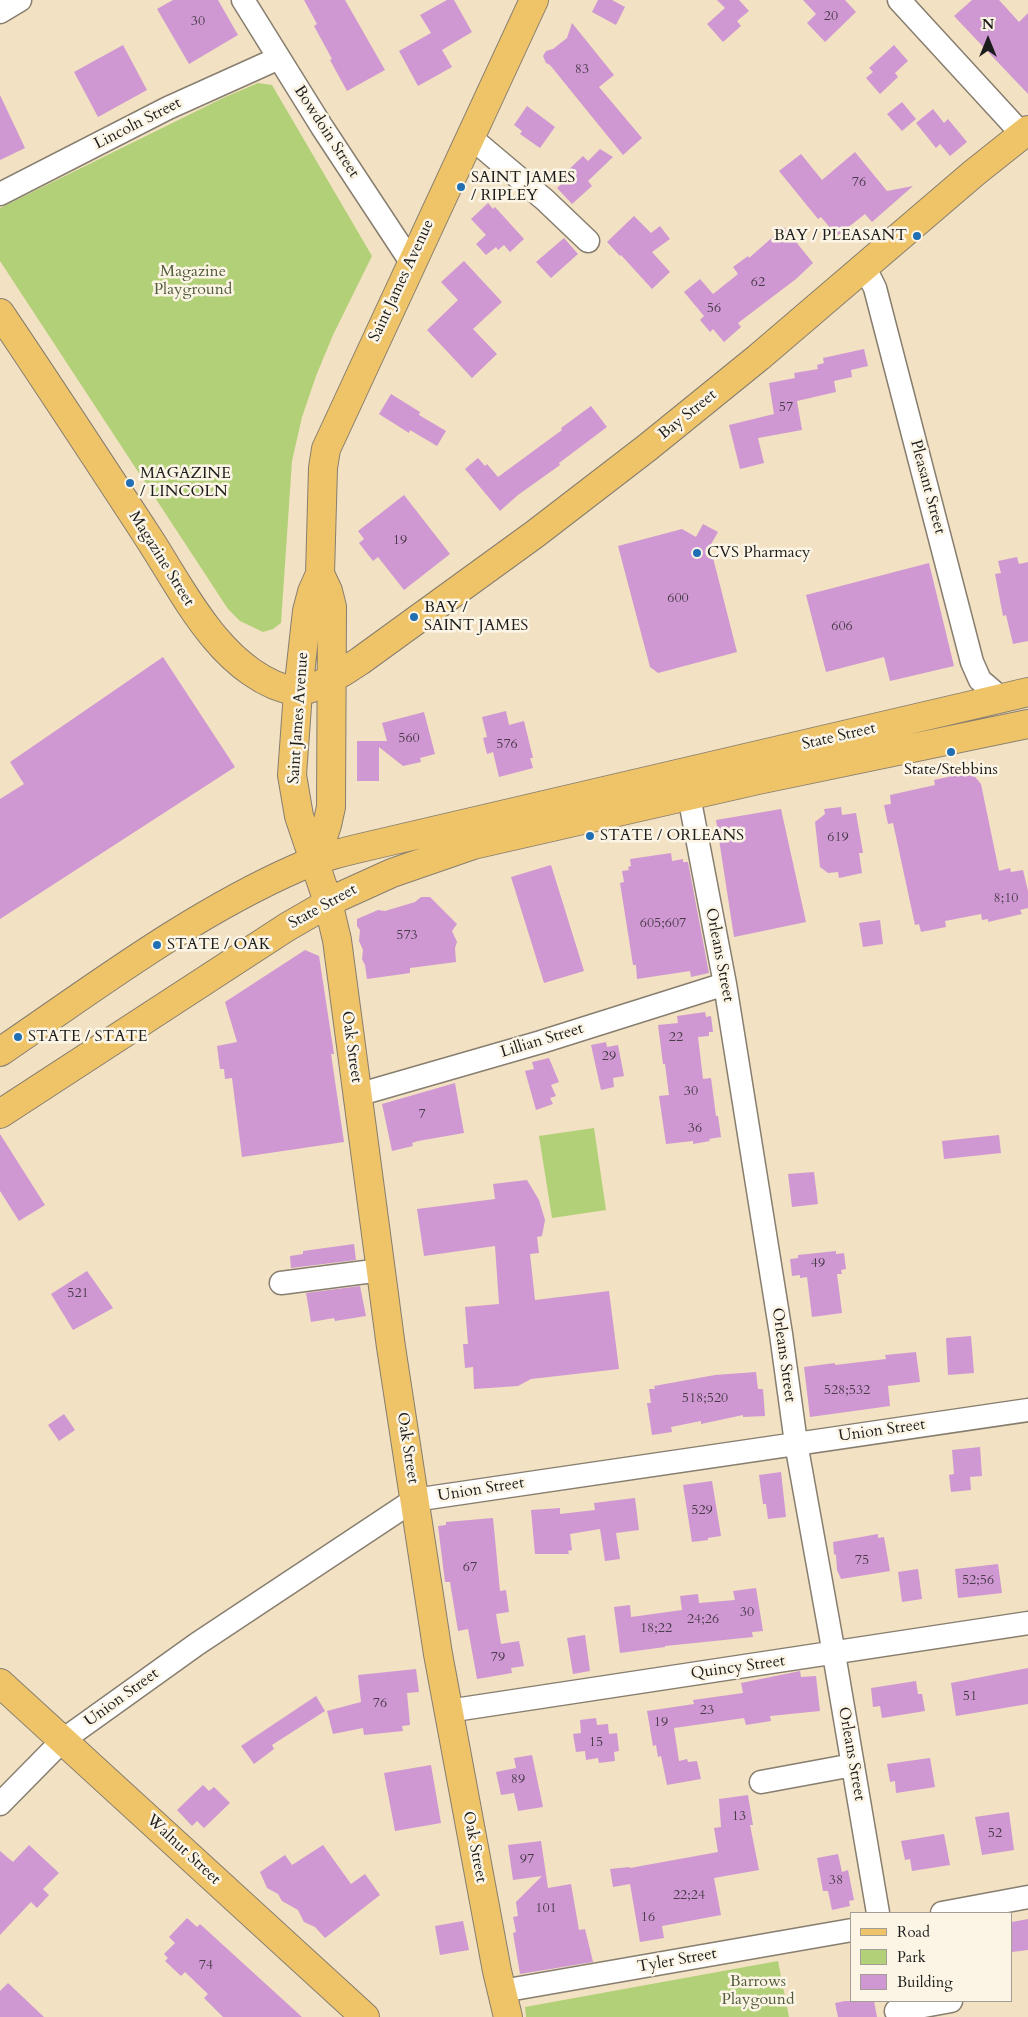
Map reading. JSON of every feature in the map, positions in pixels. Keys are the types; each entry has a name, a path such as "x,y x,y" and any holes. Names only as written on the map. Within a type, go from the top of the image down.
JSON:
{"main road":[{"name":"Saint James Avenue","path":"328,902 299,816 292,774 298,692 309,601 320,574 323,468 326,449 469,136 534,0"},
{"name":"Bay Street","path":"332,679 360,661 535,534 641,453 865,268 974,173 1025,133"},
{"name":"Magazine Street","path":"0,312 157,551 194,612 216,639 239,661 272,685 298,692"},
{"name":"Saint James Avenue","path":"315,861 331,807 332,607 328,591 320,574"},
{"path":"298,692 332,679"},
{"name":"State Street","path":"0,1114 287,927 328,902 369,882 473,845 1028,692"},
{"name":"State Street","path":"998,699 1022,726"},
{"name":"State Street","path":"0,1052 141,956 225,904 285,873 315,861 373,845 686,785 765,778 1022,726"},
{"name":"Oak Street","path":"328,902 337,940 381,1270 438,1654 502,2004 508,2017"},
{"name":"Walnut Street","path":"0,1683 365,2017"}],"street":[{"path":"0,12 20,0"},
{"name":"Bowdoin Street","path":"243,0 411,262"},
{"path":"899,0 1025,133"},
{"name":"Lincoln Street","path":"0,194 168,108 279,58"},
{"path":"469,136 545,200 588,241"},
{"name":"Pleasant Street","path":"865,268 875,288 972,662 980,680 998,699"},
{"name":"Orleans Street","path":"686,785 725,984 781,1334 796,1443 878,1912"},
{"name":"Lillian Street","path":"357,1096 541,1042 725,984"},
{"path":"281,1283 381,1270"},
{"name":"Union Street","path":"0,1804 63,1740 197,1644 414,1500 1028,1410"},
{"name":"Quincy Street","path":"448,1711 834,1654 1028,1623"},
{"path":"761,1782 853,1766"},
{"path":"947,1912 1028,1897"},
{"name":"Tyler Street","path":"502,2004 850,1930"},
{"path":"896,2009 944,2002"}],"green space":[{"name":"Magazine Playground","path":"258,83 272,85 372,256 333,335 302,417 292,461 281,623 273,629 263,632 240,621 228,609 0,261 0,208 223,98"},
{"path":"594,1128 606,1210 552,1218 539,1136"},
{"name":"Barrows Playgound","path":"778,1961 789,2017 526,2017 525,2007"}],"building":[{"path":"173,0 218,0 238,35 189,64 157,9"},
{"path":"304,0 345,0 385,70 347,91 330,60 332,59 314,26 317,24"},
{"path":"447,0 454,0 472,32 442,50 452,67 418,86 399,51 431,33 420,15"},
{"path":"598,0 612,0 625,7 616,25 592,12"},
{"path":"717,0 739,0 749,11 737,21 741,26 723,42 707,24 725,8"},
{"path":"803,0 845,0 856,12 825,42 807,23 816,14"},
{"path":"972,0 999,0 1019,22 1028,13 1028,94 954,16"},
{"path":"572,23 614,75 599,87 642,138 623,155 550,65 546,63 543,56 546,51 553,49 567,38"},
{"path":"123,45 147,90 98,117 74,72"},
{"path":"894,45 908,61 895,73 898,77 880,94 866,78 873,72 869,68"},
{"path":"0,95 25,148 0,160"},
{"path":"902,102 916,119 902,131 887,114"},
{"path":"527,106 555,127 540,148 520,134 522,131 514,125"},
{"path":"933,109 944,123 948,119 967,142 950,156 940,144 936,148 916,123"},
{"path":"600,149 613,157 588,181 592,186 572,204 557,188 566,180 562,176 583,156 588,161"},
{"path":"855,152 887,191 913,186 872,222 865,214 837,236 821,217 818,219 779,171 801,154 822,180"},
{"path":"488,203 493,209 495,207 524,239 510,252 504,245 498,250 496,247 486,255 476,244 486,235 471,219"},
{"path":"634,216 651,233 660,226 670,239 652,252 670,272 652,289 607,242"},
{"path":"784,227 813,263 796,279 738,323 741,327 724,342 713,329 710,332 700,320 704,316 684,292 700,279 713,294 738,274 733,267 748,256 749,258"},
{"path":"564,238 578,254 551,278 536,262"},
{"path":"464,261 502,302 473,329 497,354 472,378 427,330 458,300 441,282"},
{"path":"864,349 868,366 851,370 852,377 834,381 836,392 797,401 802,430 758,438 764,463 740,469 729,425 774,414 769,383 795,378 794,373 818,369 817,365 824,363 823,358"},
{"path":"391,394 420,412 419,415 446,431 437,446 410,430 409,433 379,414"},
{"path":"591,406 607,427 500,511 465,469 478,458 485,466 487,464 498,477"},
{"path":"404,495 450,554 404,590 378,557 373,561 359,543 364,539 358,531"},
{"name":"CVS Pharmacy","path":"703,524 718,532 710,546 737,652 658,673 650,667 618,546 682,529 696,537"},
{"path":"1017,557 1019,564 1028,562 1028,641 1013,644 1006,615 1003,616 995,574 1001,573 998,561"},
{"path":"929,563 954,666 890,681 884,657 826,672 806,595"},
{"path":"163,657 235,767 0,919 0,799 24,784 10,762"},
{"path":"506,711 509,725 524,721 533,758 530,758 533,768 499,777 493,752 487,754 483,738 487,737 482,717"},
{"path":"424,712 435,754 420,758 421,762 403,766 379,747 379,781 357,781 357,741 387,741 382,723"},
{"path":"971,772 981,784 999,871 1010,868 1011,872 1023,870 1028,891 1028,908 1020,910 1022,914 988,922 988,919 982,920 981,914 945,921 946,927 921,932 919,924 915,925 893,823 888,824 884,805 891,804 890,795 935,785 934,780"},
{"path":"841,807 842,815 856,813 863,853 859,853 862,873 839,878 838,872 828,873 820,867 815,822 825,814 824,809"},
{"path":"781,809 806,922 734,937 716,820"},
{"path":"671,853 672,861 683,859 683,862 688,862 709,973 691,977 690,971 637,979 620,883 624,882 622,871 629,870 628,867 631,866 630,859"},
{"path":"551,865 584,971 544,983 511,877"},
{"path":"421,897 430,897 457,924 452,931 457,942 455,948 456,962 410,968 410,973 367,979 362,959 363,950 359,941 360,930 357,926 357,919 378,910 385,911 415,902"},
{"path":"880,920 883,944 863,947 859,923"},
{"path":"305,950 319,956 334,1054 331,1054 344,1142 242,1157 232,1078 225,1079 224,1069 220,1069 217,1046 237,1042 225,1002"},
{"path":"705,1012 706,1017 711,1016 713,1032 709,1032 709,1036 698,1037 703,1079 711,1078 721,1137 693,1144 693,1141 666,1144 659,1096 669,1095 658,1025 678,1023 677,1016"},
{"path":"606,1042 607,1047 618,1045 624,1076 613,1078 614,1087 601,1090 591,1045"},
{"path":"549,1058 559,1082 551,1085 556,1096 550,1098 553,1104 536,1110 525,1071 534,1069 532,1062"},
{"path":"455,1083 464,1133 418,1141 412,1143 413,1146 392,1151 382,1104"},
{"path":"0,1134 45,1205 19,1221 0,1191"},
{"path":"999,1135 1001,1153 944,1159 942,1141"},
{"path":"814,1172 818,1204 792,1207 788,1174"},
{"path":"527,1180 539,1200 545,1220 542,1236 537,1237 539,1253 530,1254 535,1300 609,1291 619,1369 531,1379 518,1386 474,1389 473,1367 465,1368 463,1344 468,1344 465,1307 499,1304 495,1246 424,1256 417,1209 495,1199 493,1184"},
{"path":"354,1244 356,1260 291,1268 290,1256 303,1254 303,1251"},
{"path":"836,1251 836,1254 844,1253 846,1269 841,1270 842,1274 837,1274 842,1313 812,1317 807,1277 800,1278 800,1275 792,1276 790,1259 798,1258 798,1255"},
{"path":"87,1271 113,1308 73,1330 51,1294"},
{"path":"360,1286 366,1316 335,1321 334,1318 311,1322 306,1293"},
{"path":"971,1336 974,1373 948,1375 946,1338"},
{"path":"916,1352 920,1382 888,1386 890,1406 810,1417 804,1367 886,1359 885,1355"},
{"path":"756,1372 758,1389 763,1389 765,1416 743,1417 743,1415 701,1424 701,1421 671,1427 672,1432 652,1435 647,1403 651,1403 649,1389 655,1389 654,1386 715,1375"},
{"path":"64,1414 75,1430 59,1441 48,1425"},
{"path":"980,1447 982,1476 970,1477 971,1490 951,1492 949,1475 954,1474 952,1450"},
{"path":"781,1472 786,1517 768,1519 766,1504 763,1504 759,1475"},
{"path":"712,1481 721,1536 692,1542 683,1485"},
{"path":"635,1498 639,1530 616,1533 620,1559 605,1561 600,1529 570,1534 572,1550 568,1551 569,1554 535,1554 531,1510 560,1508 560,1514 595,1510 594,1503"},
{"path":"493,1518 500,1591 506,1590 509,1612 496,1614 501,1644 519,1641 524,1666 511,1668 512,1673 477,1679 468,1629 458,1631 450,1582 445,1582 438,1526 446,1525 446,1522"},
{"path":"878,1534 878,1538 884,1537 890,1571 841,1579 837,1570 833,1542"},
{"path":"998,1564 1002,1593 958,1598 955,1569"},
{"path":"918,1569 922,1599 902,1602 898,1572"},
{"path":"756,1588 763,1631 752,1632 753,1637 665,1646 620,1653 614,1607 630,1605 631,1617 682,1610 680,1596 698,1594 699,1603 735,1600 733,1591"},
{"path":"585,1635 590,1671 573,1674 567,1638"},
{"path":"1028,1668 1028,1704 956,1716 951,1683"},
{"path":"416,1669 419,1692 407,1693 410,1725 402,1726 403,1731 364,1735 363,1728 333,1734 327,1711 361,1702 358,1675"},
{"path":"800,1671 801,1677 816,1676 820,1711 770,1716 771,1721 746,1725 744,1718 674,1728 679,1761 687,1759 688,1762 697,1761 701,1779 667,1785 661,1756 658,1757 656,1745 653,1746 647,1711 694,1704 693,1700 743,1693 741,1683"},
{"path":"916,1681 918,1694 922,1694 925,1711 882,1718 880,1706 873,1707 871,1688"},
{"path":"316,1696 325,1711 272,1745 274,1749 254,1764 241,1746"},
{"path":"596,1718 597,1725 608,1724 609,1734 617,1733 619,1751 614,1752 615,1761 599,1763 598,1758 586,1760 585,1751 576,1752 573,1734 581,1733 580,1720"},
{"path":"532,1755 543,1807 518,1811 514,1793 501,1795 496,1772 516,1768 514,1758"},
{"path":"930,1758 935,1787 896,1793 895,1781 890,1782 887,1764"},
{"path":"431,1765 441,1823 395,1831 384,1773"},
{"path":"203,1785 209,1791 214,1787 230,1803 204,1828 197,1821 192,1826 177,1810"},
{"path":"748,1795 753,1825 750,1825 759,1870 714,1878 721,1915 662,1926 664,1938 640,1942 630,1884 613,1887 610,1869 630,1868 718,1852 714,1828 721,1827 719,1799"},
{"path":"1009,1812 1014,1850 982,1855 975,1817"},
{"path":"944,1834 950,1865 912,1871 910,1859 905,1860 901,1841"},
{"path":"541,1841 548,1888 571,1884 579,1930 585,1929 593,1962 520,1974 513,1933 516,1932 513,1917 518,1916 516,1902 542,1876 513,1880 508,1845"},
{"path":"29,1845 59,1873 43,1889 49,1895 37,1908 31,1902 0,1935 0,1851 13,1862"},
{"path":"323,1845 351,1884 365,1874 380,1895 325,1938 315,1927 304,1922 298,1910 282,1901 278,1894 267,1888 260,1872 285,1855 292,1865"},
{"path":"838,1854 842,1872 848,1870 854,1900 849,1901 850,1906 832,1910 828,1891 823,1891 817,1858"},
{"path":"187,1918 197,1927 200,1924 302,2017 223,2017 204,1998 208,1994 185,1972 181,1976 165,1961 168,1958 164,1954 175,1943 169,1937"},
{"path":"1028,1919 1028,1950 1013,1952 1013,1922"},
{"path":"463,1921 469,1950 440,1955 435,1926"},
{"path":"8,1983 44,2017 0,2017 0,1991"},
{"path":"845,2001 874,2002 877,2017 838,2017 835,2003"}],"place":[{"name":"SAINT JAMES / RIPLEY","path":"461,187"},
{"name":"BAY / PLEASANT","path":"917,236"},
{"name":"MAGAZINE / LINCOLN","path":"130,483"},
{"name":"CVS Pharmacy","path":"697,553"},
{"name":"BAY / SAINT JAMES","path":"414,617"},
{"name":"State/Stebbins","path":"951,752"},
{"name":"STATE / ORLEANS","path":"590,836"},
{"name":"STATE / OAK","path":"157,945"},
{"name":"STATE / STATE","path":"18,1037"}]}
